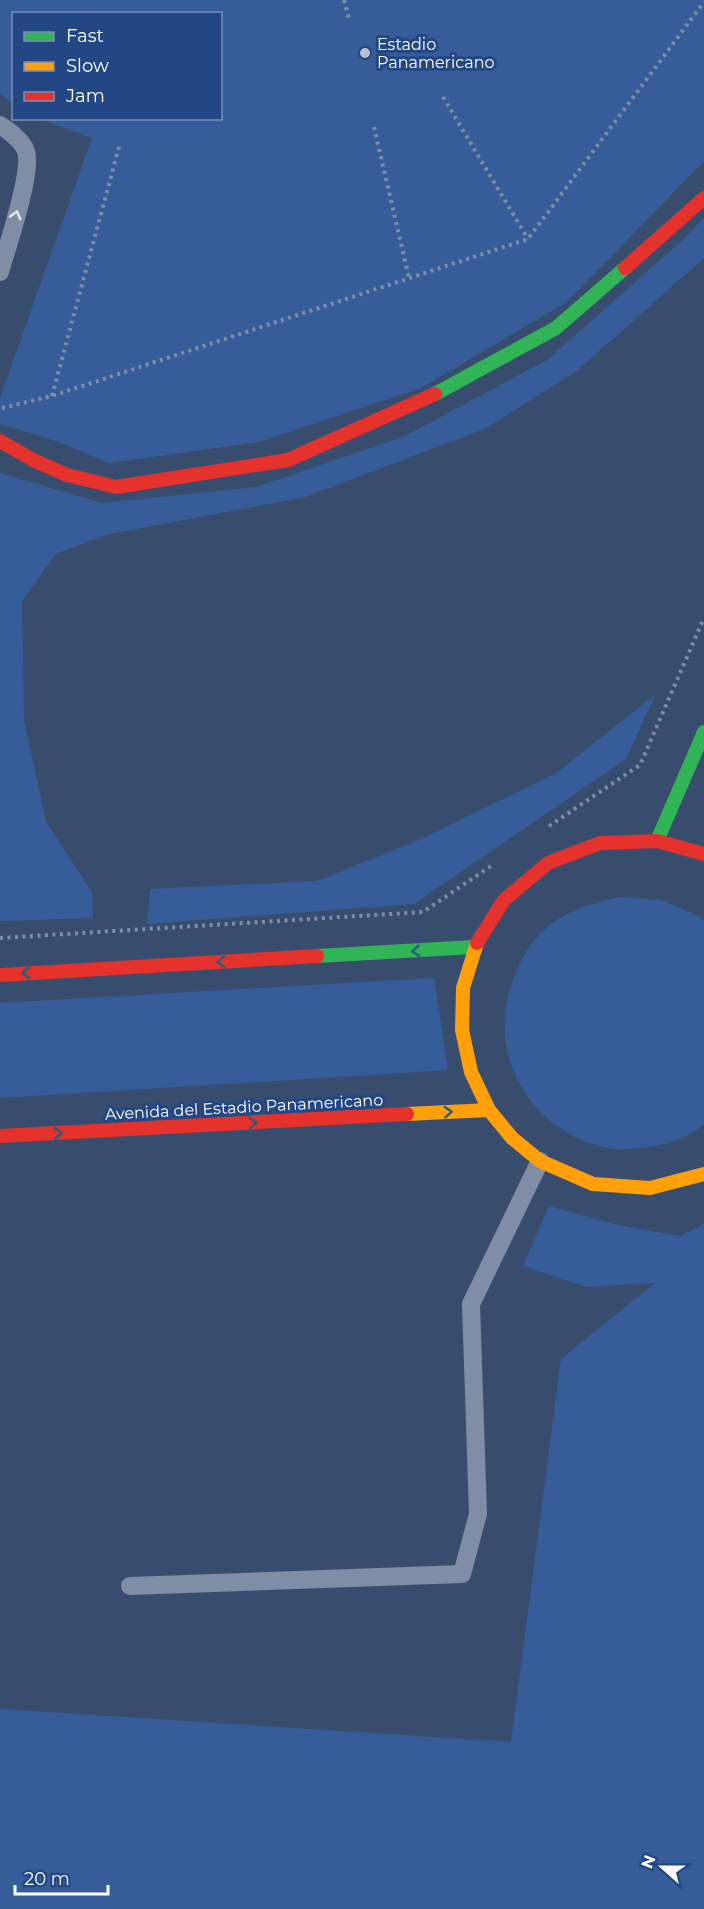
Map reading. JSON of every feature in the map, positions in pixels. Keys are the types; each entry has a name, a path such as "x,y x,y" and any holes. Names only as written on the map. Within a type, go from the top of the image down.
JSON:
{"street":[{"path":"0,441 35,461 67,475 116,488 288,460 440,392 556,328 704,198"},
{"path":"657,840 704,732"},
{"path":"704,854 657,840 600,843 548,863 504,900 474,947 463,988 462,1030 471,1072 489,1110 512,1138 540,1161 593,1184 604,1185 650,1188 704,1174"},
{"path":"0,975 474,947"},
{"name":"Avenida del Estadio Panamericano","path":"0,1136 489,1110"}],"lane":[{"path":"0,125 14,134 26,150 28,172 0,272"},
{"path":"130,1586 462,1574 478,1514 471,1304 540,1161"}],"path":[{"path":"344,0 349,19"},
{"path":"0,409 52,396 528,239 704,2"},
{"path":"443,97 528,239"},
{"path":"374,127 409,278"},
{"path":"52,396 119,147"},
{"path":"541,832 640,765 704,618"},
{"path":"0,938 423,912 492,865"}],"shaded area":[{"path":"0,0 704,0 704,161 567,302 421,388 259,442 109,463 53,440 0,424 0,398 92,138 45,120 222,120 222,12 12,12 12,103 0,94"},
{"path":"704,217 704,258 578,370 487,428 305,497 105,535 56,554 22,601 24,720 46,822 92,892 93,918 0,921 0,473 102,503 257,487 405,436 547,360 685,238"},
{"path":"655,695 626,759 414,904 147,924 150,889 317,881 421,839 555,774"},
{"path":"620,897 662,900 704,921 704,1124 672,1142 655,1146 614,1149 586,1142 561,1129 540,1111 523,1090 512,1066 505,1039 505,1011 518,968 529,947 545,929 571,912"},
{"path":"434,978 448,1070 0,1098 0,1003"},
{"path":"549,1206 617,1225 680,1236 704,1224 704,1909 0,1909 0,1709 511,1742 561,1359 655,1283 587,1287 523,1266"}],"traffic: fast":[{"path":"435,394 556,328 625,268"},
{"path":"657,841 704,732"},
{"path":"317,956 474,947"}],"traffic: slow":[{"path":"477,943 463,988 462,1030 471,1072 489,1110 512,1138 540,1161 593,1184 650,1188 704,1174"},
{"path":"407,1114 489,1110"}],"traffic: jam":[{"path":"625,268 704,198"},
{"path":"0,441 35,461 67,475 116,487 288,460 435,394"},
{"path":"477,943 504,900 548,863 600,843 657,841 704,854"},
{"path":"0,975 317,956"},
{"path":"0,1136 407,1114"}],"place":[{"name":"Estadio Panamericano","path":"365,53"}]}
